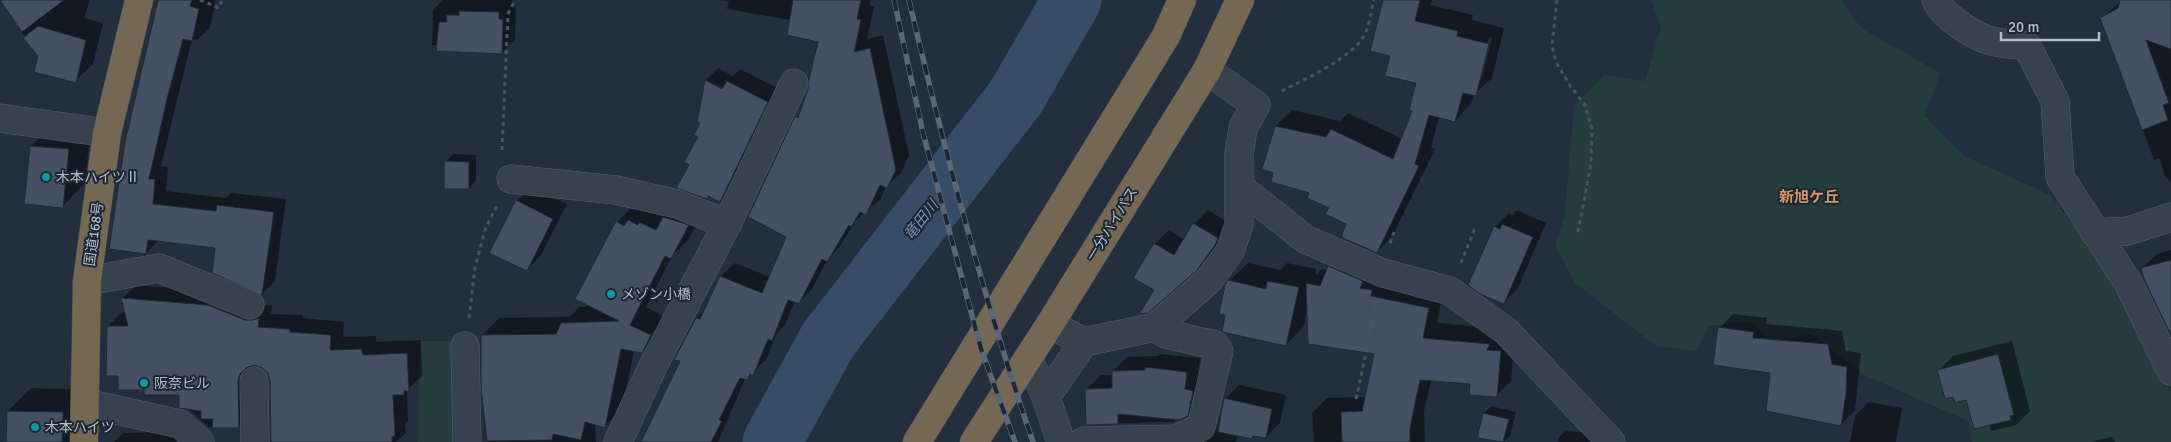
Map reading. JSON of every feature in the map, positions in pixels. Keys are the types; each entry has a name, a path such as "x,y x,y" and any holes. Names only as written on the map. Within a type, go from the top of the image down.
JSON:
{"highway":[{"name":"国道168号","path":"84,442 87,281 107,133 139,0"},
{"path":"917,442 1166,36 1182,0"},
{"name":"一分バイパス","path":"974,442 1050,324 1207,70 1240,0"}],"street":[{"path":"1936,0 1938,5 1964,27 1988,40 2027,46 2055,101 2060,177 2129,284 2171,371"},
{"path":"1050,324 1084,342 1155,327 1209,280 1230,251 1239,225 1241,188 1239,155 1243,128 1256,104 1207,70"},
{"path":"618,442 654,364 727,224 794,83"},
{"path":"0,118 107,133"},
{"path":"511,179 616,190 677,204 727,224"},
{"path":"1241,188 1305,238 1383,273 1450,291 1506,331 1611,442"},
{"path":"2095,233 2128,231 2171,217"},
{"path":"87,281 159,268 250,305"},
{"path":"1028,358 1046,397 1073,442 1176,439 1201,427 1219,351 1215,345 1166,334 1155,327"},
{"path":"1046,397 1084,342"},
{"path":"465,346 467,442"},
{"path":"254,381 255,442"},
{"path":"85,403 180,424 200,442"}],"path":[{"path":"200,0 219,8 222,0"},
{"path":"1256,104 1339,61 1365,34 1374,0"},
{"path":"1557,0 1552,45 1556,62 1571,87 1585,105 1592,128 1591,164 1578,232"},
{"path":"1450,291 1475,228"},
{"path":"1356,400 1383,273"}],"green space":[{"path":"1651,0 1841,0 1861,28 1940,73 1925,116 1964,156 2050,195 2120,285 2171,393 2171,442 1972,442 1968,421 1864,375 1812,334 1772,341 1750,321 1709,326 1696,351 1656,346 1575,283 1555,245 1565,214 1574,106 1604,75 1645,81 1661,26"},
{"path":"420,341 461,341 461,442 418,442"}],"building":[{"path":"0,0 64,0 22,32"},
{"path":"158,0 192,0 190,6 199,9 192,41 183,39 167,99 149,179 155,179 153,204 216,211 217,205 274,212 262,295 212,273 215,248 148,240 146,254 109,249 125,142"},
{"path":"793,0 861,0 857,19 861,20 854,52 870,48 896,170 887,188 880,185 866,215 860,212 851,227 849,225 827,262 822,259 799,304 788,300 772,341 768,339 753,376 750,374 747,380 740,378 719,420 722,421 711,442 641,442 680,361 674,360 696,318 700,319 720,276 762,293 786,237 748,217 795,116 798,118 808,89 818,42 787,35"},
{"path":"1383,0 1420,0 1415,21 1458,31 1457,36 1489,44 1476,96 1463,93 1455,122 1429,115 1415,164 1419,166 1377,253 1341,237 1346,224 1325,214 1329,208 1307,198 1309,193 1271,182 1273,173 1262,169 1275,126 1326,137 1331,129 1393,159 1412,111 1409,110 1416,83 1385,76 1390,56 1370,51"},
{"path":"2120,0 2171,0 2171,49 2146,40 2169,103 2163,105 2168,120 2142,130 2100,18 2118,8"},
{"path":"459,11 499,12 499,19 503,20 502,54 436,51 439,22 447,22 446,15 459,15"},
{"path":"38,26 86,40 76,83 34,72 38,56 23,38"},
{"path":"705,80 722,89 727,81 768,102 720,202 708,196 707,199 676,188 689,165 684,162 698,137 694,135 700,123 697,122"},
{"name":"木本ハイツⅡ","path":"30,146 69,149 63,208 24,204"},
{"path":"444,161 469,162 469,189 444,189"},
{"path":"516,200 553,219 527,271 489,253"},
{"path":"663,217 689,225 671,259 665,256 630,325 651,335 642,353 621,349 605,428 585,422 581,440 553,434 552,440 487,441 481,387 481,335 556,334 561,323 619,321 575,299 616,221 624,226 628,220 638,225 639,222 656,230"},
{"path":"1193,223 1218,238 1215,245 1197,270 1148,313 1139,314 1154,290 1133,278 1154,243 1174,255"},
{"path":"1502,224 1533,237 1504,304 1480,294 1468,285 1494,226 1500,229"},
{"path":"2171,260 2171,335 2144,279 2141,268"},
{"path":"1328,266 1363,281 1360,288 1372,290 1371,296 1429,308 1423,338 1490,344 1487,350 1501,351 1497,397 1469,395 1470,384 1420,380 1410,428 1410,442 1342,442 1341,412 1362,411 1374,354 1308,344 1306,283 1320,286"},
{"path":"1228,280 1266,289 1267,281 1299,287 1286,346 1222,332 1225,315 1219,314 1225,285"},
{"path":"121,298 208,305 245,320 259,318 258,327 331,335 330,350 362,349 363,355 407,353 409,391 404,391 404,395 393,395 395,436 392,437 392,442 271,442 270,380 268,373 254,365 246,368 240,374 238,381 239,428 212,428 213,419 201,419 201,411 179,408 179,395 144,395 144,390 118,390 118,376 106,376 107,326 128,326"},
{"path":"1718,327 1754,332 1753,338 1828,344 1832,364 1847,367 1846,394 1841,426 1766,411 1770,373 1713,365"},
{"path":"1998,354 2014,415 2010,416 2011,420 1974,429 1966,400 1955,403 1953,397 1945,399 1937,370"},
{"path":"1145,367 1187,372 1185,389 1193,391 1188,416 1179,420 1118,414 1118,424 1086,425 1085,389 1112,388 1112,371 1145,370"},
{"path":"1224,398 1272,409 1266,438 1253,436 1252,439 1218,432"},
{"name":"木本ハイツ","path":"7,411 63,412 62,442 6,442"},
{"path":"1483,413 1509,419 1503,442 1477,438"}],"waterway":[{"name":"竜田川","path":"772,442 828,340 1016,97 1072,0"}],"railway":[{"path":"894,0 923,133 981,349 1015,442"},
{"path":"909,0 965,222 997,333 1033,442"}],"place":[{"name":"木本ハイツⅡ","path":"46,177"},
{"name":"メゾン小橋","path":"611,294"},
{"name":"阪奈ビル","path":"144,383"},
{"name":"木本ハイツ","path":"35,427"}],"district":[{"name":"新旭ケ丘","path":"1809,197"}]}
